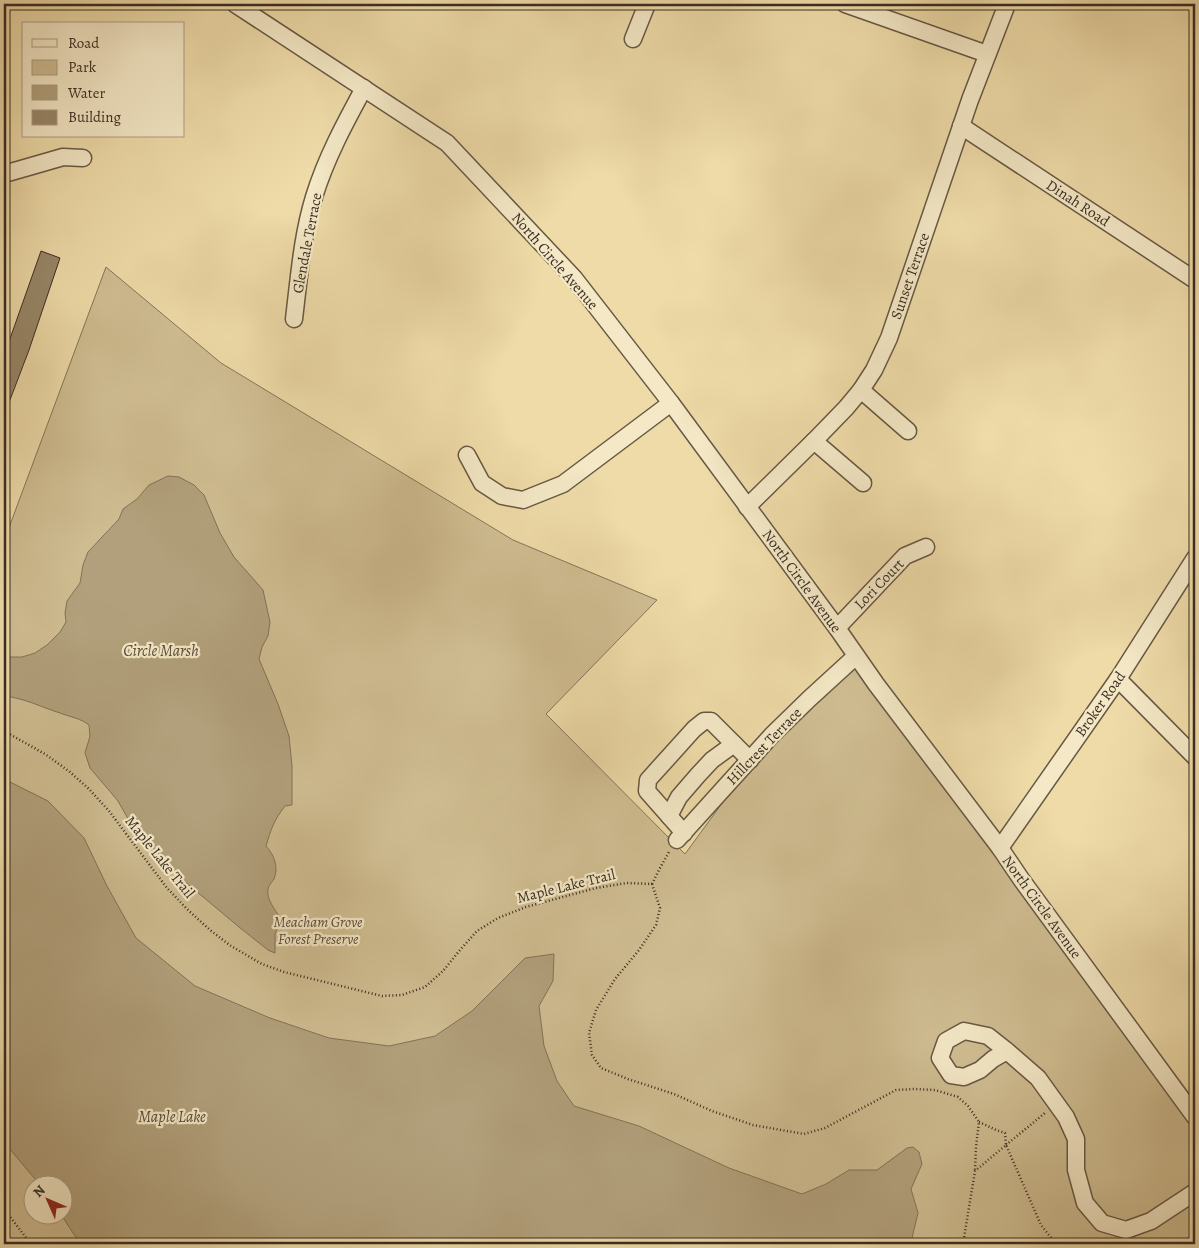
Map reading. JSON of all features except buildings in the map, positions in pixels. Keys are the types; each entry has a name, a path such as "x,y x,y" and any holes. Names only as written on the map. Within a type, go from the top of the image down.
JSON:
{"street":[{"name":"North Circle Avenue","path":"235,4 447,143 574,278 671,403 876,684 1000,848 1195,1117"},
{"path":"633,39 647,4"},
{"path":"845,4 986,54"},
{"name":"Sunset Terrace","path":"747,507 846,408 874,370 889,338 986,54 1007,4"},
{"name":"Glendale Terrace","path":"294,318 305,237 314,198 338,138 364,88"},
{"name":"Dinah Road","path":"961,126 1195,280"},
{"path":"4,174 63,157 83,158"},
{"path":"861,390 908,431"},
{"path":"467,455 482,483 502,496 523,500 563,484 671,403"},
{"path":"814,441 863,483"},
{"name":"Lori Court","path":"837,628 905,556 926,547"},
{"name":"Broker Road","path":"1000,848 1118,678 1195,558"},
{"name":"Hillcrest Terrace","path":"680,836 772,735 856,656"},
{"path":"1118,678 1195,757"},
{"path":"680,836 669,816 647,790 648,780 671,753 704,721 711,721 750,760"},
{"path":"669,816 679,797 698,775 712,760 734,744"},
{"path":"1007,1050 1038,1078 1066,1117 1076,1139 1076,1170 1085,1203 1102,1223 1126,1230 1151,1221 1195,1192"}],"path":[{"name":"Maple Lake Trail","path":"4,731 44,754 70,772 109,811 167,888 210,930 232,946 262,964 284,972 382,996 402,995 425,987 443,972 478,931 498,918 526,907 596,888 628,883 652,884"},
{"path":"680,836 652,884 660,908 656,925 610,986 596,1010 589,1032 592,1055 602,1068 628,1079 674,1094 712,1111 752,1124 804,1134 825,1128 896,1090 935,1090 958,1097 968,1106 979,1122 1005,1133 1006,1145 1040,1225 1056,1244"},
{"path":"975,1171 1044,1113"},
{"path":"963,1244 975,1171 979,1122"},
{"path":"4,1210 31,1244"},
{"path":"1184,1244 1195,1230"}],"green space":[{"name":"Meacham Grove Forest Preserve","path":"106,267 221,363 513,540 657,600 546,714 685,854 772,735 856,656 1195,1118 1195,1244 4,1244 4,541"}],"water":[{"name":"Circle Marsh","path":"168,476 179,477 194,485 204,495 220,533 234,557 263,590 270,622 268,636 262,647 259,659 289,736 292,766 292,805 285,806 278,816 266,846 276,866 274,879 268,889 268,897 281,919 275,934 275,953 268,950 184,881 131,824 118,801 90,768 85,753 90,736 89,725 79,719 19,699 4,696 4,657 22,657 35,653 47,645 60,632 66,622 67,601 80,583 83,565 88,552 119,519 123,509 137,499 149,485"},
{"name":"Maple Lake","path":"4,779 48,801 84,838 107,886 136,938 195,986 270,1018 329,1038 389,1046 435,1036 472,1011 525,958 554,954 553,981 539,1006 544,1046 557,1081 574,1106 639,1126 729,1168 802,1194 826,1184 849,1170 877,1170 907,1148 913,1147 919,1152 922,1164 911,1189 918,1213 912,1238 907,1244 84,1244 75,1236 68,1226 72,1226 72,1176 32,1176 4,1142"}]}
